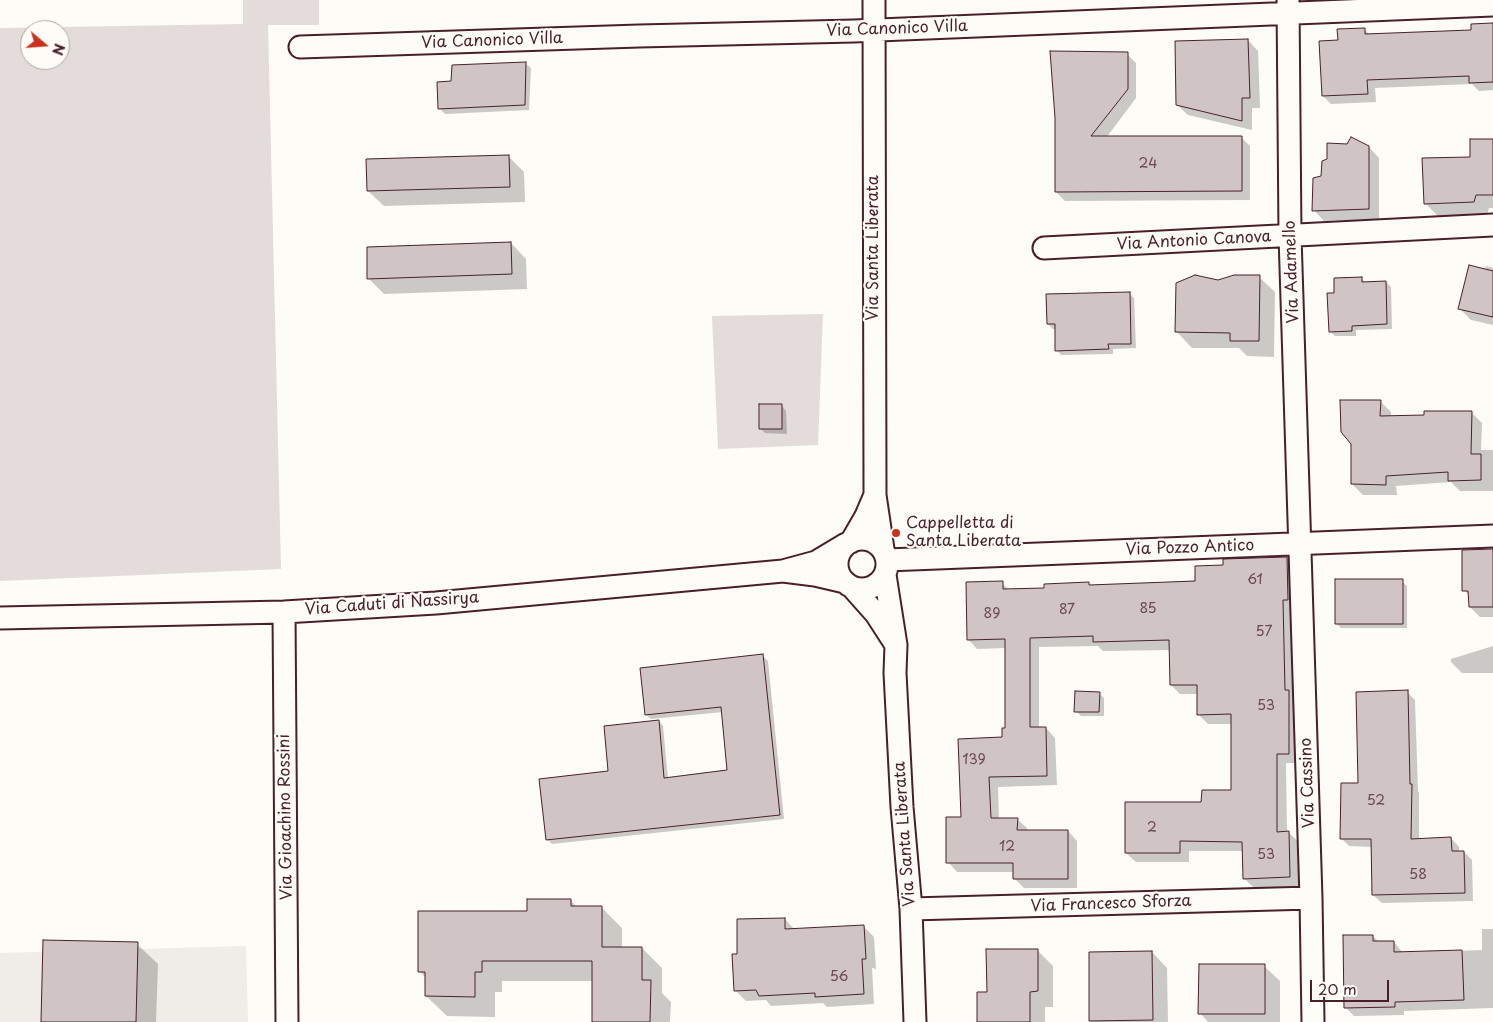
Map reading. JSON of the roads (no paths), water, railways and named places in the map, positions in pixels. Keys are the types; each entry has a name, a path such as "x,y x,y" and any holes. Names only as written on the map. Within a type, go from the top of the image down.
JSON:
{"street":[{"name":"Via Santa Liberata","path":"874,0 875,496 896,645 895,673 902,808 911,909 915,1022"},
{"name":"Via Canonico Villa","path":"300,47 629,36 874,31 1288,7 1493,4"},
{"name":"Via Adamello","path":"1288,7 1290,236 1300,543"},
{"name":"Via Antonio Canova","path":"1044,248 1493,225"},
{"name":"Via Santa Liberata","path":"849,543 866,516 875,496"},
{"name":"Via Pozzo Antico","path":"885,561 1493,536"},
{"path":"861,539 876,543 885,561 877,584 861,589 815,574 784,571 816,562 849,543 861,539"},
{"path":"849,543 841,550 838,558 840,575 876,614 896,645"},
{"name":"Via Cassino","path":"1300,543 1314,1022"},
{"name":"Via Caduti di Nassirya","path":"0,618 284,612 436,603 784,571"},
{"name":"Via Gioachino Rossini","path":"284,612 288,1022"},
{"name":"Via Francesco Sforza","path":"911,909 1311,898"}],"place":[{"name":"Cappelletta di Santa Liberata","path":"896,533"}]}
